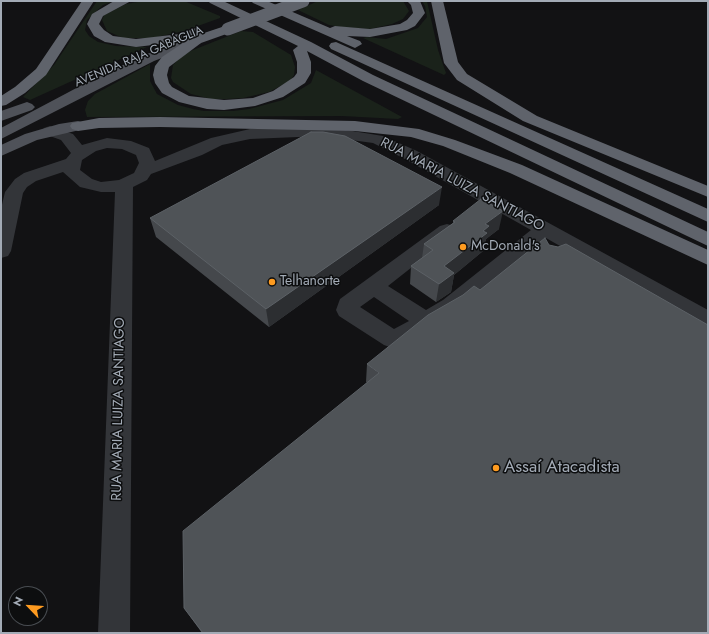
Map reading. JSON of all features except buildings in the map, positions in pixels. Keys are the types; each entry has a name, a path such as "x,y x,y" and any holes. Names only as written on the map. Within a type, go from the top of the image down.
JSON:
{"highway":[{"path":"1,102 20,90 41,72 88,1"},
{"path":"125,1 98,14 93,24 99,33 110,39 136,43 189,39"},
{"path":"202,1 300,50 516,169"},
{"path":"214,1 306,45 375,81 708,240"},
{"path":"239,1 708,216"},
{"path":"257,1 305,23 531,119 708,192"},
{"name":"AVENIDA RAJA GABÁGLIA","path":"189,39 280,1"},
{"name":"AVENIDA RAJA GABÁGLIA","path":"222,26 303,1"},
{"path":"305,23 354,33 383,32 403,27 415,19 419,13 417,4 413,1"},
{"path":"436,1 451,63 462,78 531,119"},
{"path":"189,39 162,66 160,75 162,83 167,90 184,99 207,104 224,105 255,102 278,94 300,80 304,73 304,62 300,50"},
{"path":"78,126 160,122 355,126 388,128 413,132 449,143 516,169 708,258"}],"main road":[{"name":"AVENIDA RAJA GABÁGLIA","path":"1,121 32,111 189,39"},
{"name":"AVENIDA RAJA GABÁGLIA","path":"32,111 122,62 189,39"},
{"path":"1,151 31,137 78,126 73,120 75,102 89,86"},
{"path":"1,116 32,111"},
{"path":"1,134 32,111"},
{"path":"1,140 32,111"}],"street":[{"path":"78,126 107,143"},
{"name":"RUA MARIA LUIZA SANTIAGO","path":"145,170 196,151 217,141 250,134 322,131 377,139 404,159 489,198 539,226 563,249 708,320"},
{"path":"1,251 14,192 21,183 40,173 74,162 98,144 107,143 125,144 143,152 147,163 145,170 141,176 124,185 101,187 86,183 74,162 67,137 50,132"},
{"name":"RUA MARIA LUIZA SANTIAGO","path":"143,152 196,151"},
{"name":"RUA MARIA LUIZA SANTIAGO","path":"114,633 124,185"},
{"path":"489,198 348,305 347,310 392,339 396,339 451,306 539,226"},
{"path":"373,286 433,317"}],"shaded area":[{"path":"97,1 114,1 103,5 87,20 85,30 89,36 98,42 116,46 147,47 30,100 23,97 54,65"},
{"path":"143,1 184,1 220,16 220,18 184,31 152,38 123,38 107,31 102,20 104,15 126,4"},
{"path":"318,1 403,1 409,11 403,19 392,24 370,29 341,27 329,25 298,10"},
{"path":"422,1 427,1 438,50 446,73 444,75 363,38 386,39 418,28 427,17 425,6"},
{"path":"241,31 253,32 291,55 295,67 294,75 290,81 269,92 243,98 227,99 211,99 191,94 173,82 171,78 173,65 188,52"},
{"path":"150,64 150,81 157,94 178,105 193,109 204,111 233,111 249,109 283,100 311,83 316,70 402,117 398,119 342,116 87,117 85,110 88,101 95,94"}],"place":[{"name":"McDonald's","path":"463,247"},
{"name":"Telhanorte","path":"272,282"},
{"name":"Assaí Atacadista","path":"496,468"}]}
